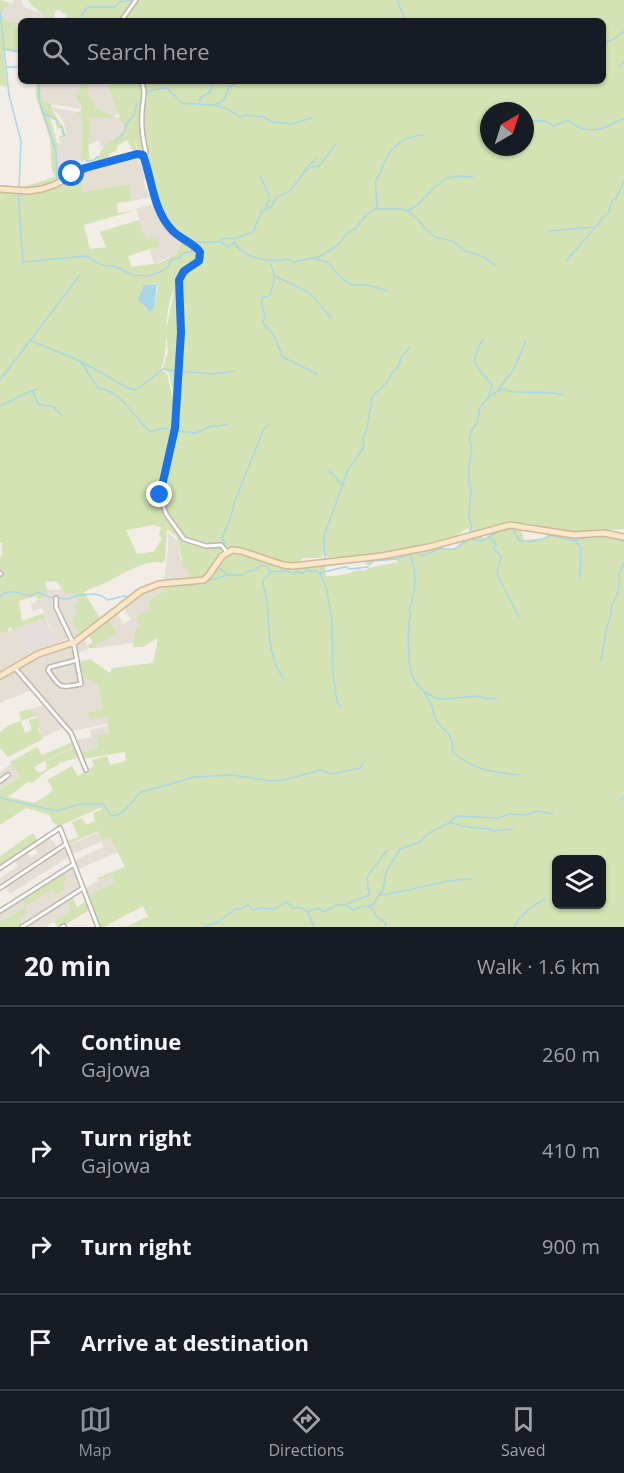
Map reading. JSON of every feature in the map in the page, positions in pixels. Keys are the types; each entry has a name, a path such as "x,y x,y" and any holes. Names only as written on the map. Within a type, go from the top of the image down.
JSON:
{"street":[{"path":"122,18 136,0"},
{"path":"142,84 144,88 141,114 146,152 142,155"},
{"path":"0,189 28,191 42,189 85,168 137,154 142,155"},
{"path":"142,155 159,208 168,226 181,239 197,248 201,257 197,263 184,271 179,280 181,332 175,428 162,479 160,500 166,514 184,539 206,546 221,545 227,552"},
{"path":"0,676 38,654 73,643 141,591 159,584 204,580 227,552 238,550 293,566 429,548 510,525 573,535 603,532 624,537"},
{"path":"56,598 56,608 73,643 81,684 61,687 48,670 51,666 76,660"},
{"path":"15,668 71,733 86,770"},
{"path":"0,781 8,775"},
{"path":"0,868 60,828 98,927"},
{"path":"0,888 66,844"},
{"path":"0,911 74,864"},
{"path":"22,927 83,888"}],"shaded area":[{"path":"14,0 22,0 24,7 55,18 18,18 18,29 0,14"},
{"path":"40,84 80,84 79,95 75,95 81,109 43,101"},
{"path":"89,84 107,84 119,113 115,116 96,108 88,92"},
{"path":"52,107 82,115 81,159 77,164 67,155 57,155 57,143 61,143 60,137 67,134 63,121"},
{"path":"123,113 124,128 119,137 100,148 99,140 88,145 89,120 117,118"},
{"path":"57,155 70,155 77,164 77,170 58,176"},
{"path":"137,156 147,177 143,180 149,197 132,201 128,184 81,192 80,173"},
{"path":"154,204 165,227 181,242 176,254 154,264 150,250 159,246 156,238 146,241 136,209"},
{"path":"168,533 178,541 180,558 187,569 187,580 164,581"},
{"path":"162,585 164,591 147,602 151,609 135,630 133,643 97,648 95,645 117,633 108,620 116,613 124,624 131,619 123,608 141,593"},
{"path":"46,589 61,589 74,594 79,603 80,636 73,641 71,637 58,643 42,608 33,611 31,604 42,598"},
{"path":"45,618 58,643 25,657 20,627"},
{"path":"20,627 26,659 0,673 0,634"},
{"path":"83,639 89,648 76,654 81,680 87,679 98,684 102,709 87,712 106,715 107,724 72,731 66,726 42,738 37,718 30,709 43,705 31,690 0,703 0,678 41,655 69,647"},
{"path":"107,726 109,734 98,747 81,753 76,740 91,737 90,730"},
{"path":"11,764 20,776 0,790 0,772"},
{"path":"99,832 102,841 111,837 118,852 78,869 75,860 104,847 101,842 72,854 69,845"},
{"path":"46,837 54,842 58,849 0,887 0,878 18,866 13,859 26,851 31,858 38,853 33,846"},
{"path":"66,845 70,856 10,894 5,886"},
{"path":"74,865 82,887 23,925 19,918 25,907 0,922 0,912 21,898 26,906 63,883 63,872"},
{"path":"112,875 114,882 87,897 84,889"},
{"path":"67,900 71,911 46,927 24,927"}],"green space":[{"path":"0,0 10,3 1,14 6,21 15,24 18,30 18,52 3,50 7,87 0,85"},
{"path":"28,0 624,0 624,529 570,533 528,523 509,523 460,536 471,532 469,528 453,538 431,545 344,560 335,560 322,554 322,558 302,558 299,564 290,564 233,548 221,553 204,578 188,581 177,537 167,529 163,563 140,565 84,592 101,620 80,636 71,618 78,614 74,606 79,603 74,594 66,594 56,581 45,582 47,590 46,595 42,598 37,599 36,596 19,601 22,621 44,613 45,618 12,630 12,627 8,628 9,631 0,634 2,543 0,543 0,190 35,192 80,173 82,192 128,184 132,201 117,203 118,213 136,210 84,225 90,249 106,247 100,232 139,220 146,240 156,238 160,246 128,256 132,267 160,263 176,254 182,240 161,207 147,160 143,153 139,153 134,140 137,151 134,152 127,140 109,154 106,162 94,166 93,163 103,147 116,138 124,128 107,84 606,84 606,18 66,18 67,15 59,10 55,11 54,18 46,18","holes":["156,283 158,287 154,308 146,309 143,304 146,284","181,284 182,331 175,434 160,500 160,482 174,434 174,404 167,374 161,370 165,355 166,335 168,353 163,369 169,373 172,387 175,387 179,328 178,286","175,287 166,330 169,303","153,525 161,527 159,534 162,539 153,552 137,554 126,530"]},
{"path":"36,84 40,84 43,101 51,104 66,136 61,138 60,143 61,129 57,128 55,120 50,117 57,143 58,176 72,174 41,188 23,189 23,187 55,177 52,171 50,139 36,97"},
{"path":"80,84 89,84 88,92 96,108 117,118 89,120 90,159 84,160 81,164 82,115 77,114 81,111 81,107 74,94 79,95"},
{"path":"520,526 524,540 546,538 548,532 597,533 624,538 624,927 126,927 149,918 143,906 104,927 99,927 87,897 114,882 112,875 98,880 97,878 125,867 111,838 102,841 98,831 69,844 67,841 78,837 72,822 82,818 86,825 95,821 93,813 102,809 59,826 52,822 50,815 26,808 0,825 0,790 20,776 10,762 37,747 42,755 75,741 75,746 39,764 34,768 39,773 47,769 46,761 77,746 80,757 59,763 8,797 34,803 53,789 47,780 72,766 78,776 94,766 92,760 107,756 110,765 126,761 125,752 83,759 81,753 98,747 96,736 109,733 106,716 90,720 87,711 102,709 98,684 87,679 81,680 78,662 90,659 110,673 112,668 153,663 158,638 142,647 133,647 135,630 140,625 136,617 151,609 147,602 164,591 162,585 204,582 230,552 251,555 272,563 276,567 286,569 327,564 326,576 335,576 398,562 396,560 376,560 367,565 365,562 352,562 437,546 454,550 464,539 480,534 484,540 490,536 489,532 503,527"},
{"path":"108,620 117,633 96,645 97,648 89,648 88,645 93,642 88,634"},
{"path":"30,709 35,716 21,721 19,712"},
{"path":"37,718 43,739 8,757 0,748 0,732 9,725 21,721 25,733 32,730 29,720"},
{"path":"33,833 38,841 0,866 0,856"},
{"path":"63,872 67,880 63,883 65,890 56,895 53,889 26,906 21,898"},
{"path":"72,896 77,907 87,901 91,909 61,927 57,927 54,921 71,911 67,900"},
{"path":"25,907 27,912 19,918 23,925 0,927 0,922"}],"water":[{"path":"157,284 154,308 150,312 138,299 144,285"}],"waterway":[{"path":"80,17 88,7 115,7 119,2 135,0"},
{"path":"397,0 405,18"},
{"path":"0,11 9,95 21,141 19,188"},
{"path":"606,42 624,31"},
{"path":"4,49 18,51"},
{"path":"619,67 624,62"},
{"path":"7,67 18,67"},
{"path":"39,84 39,100 56,152 57,181"},
{"path":"200,102 200,98 210,92 213,84"},
{"path":"215,105 224,100 229,87 236,84"},
{"path":"145,96 151,90 167,88 182,103 219,106 240,117 246,115 264,117 272,122 291,124 312,118"},
{"path":"115,142 125,131 126,124 135,114 136,106 140,101"},
{"path":"43,113 57,120"},
{"path":"534,120 545,121 554,126 568,120 576,126 590,130 606,127 624,119"},
{"path":"62,126 64,136"},
{"path":"377,208 376,180 391,151 408,138 423,135"},
{"path":"305,172 319,166 336,144"},
{"path":"86,161 94,160 98,156"},
{"path":"221,242 222,239 237,238 253,232 262,211 271,207 277,197 290,190 316,159"},
{"path":"59,184 69,183 78,174"},
{"path":"260,176 270,197 266,208"},
{"path":"407,211 418,205 432,189 447,178 473,177"},
{"path":"567,260 609,212 611,202 616,198 624,182"},
{"path":"18,192 23,262 86,256 101,265 117,267 132,275 148,276 168,267 171,259 179,258 183,253 192,252 191,246"},
{"path":"193,242 221,242 229,247 234,242 238,248 251,256 266,260 289,259 293,262 319,257 338,245 347,233 355,229 366,215 375,209 402,209 417,218 435,237 453,241 463,250 484,257 496,266"},
{"path":"550,231 593,227"},
{"path":"311,258 327,262 352,285 367,285 388,291"},
{"path":"271,265 274,280 269,296 263,297 261,304 265,314 263,323 273,334 283,357 317,374"},
{"path":"0,380 80,275"},
{"path":"275,276 310,293 331,318"},
{"path":"29,340 80,361 128,388 136,390 163,369 176,371"},
{"path":"483,340 475,359 478,368 492,385 489,396"},
{"path":"499,389 514,369 526,340"},
{"path":"325,560 324,536 348,470 364,447 363,439 367,429 372,397 389,380 402,356 410,348"},
{"path":"81,362 98,388 114,394 151,432 163,428 172,431"},
{"path":"179,371 213,374 235,371"},
{"path":"0,406 37,389"},
{"path":"469,533 472,526 469,518 471,488 469,467 472,448 469,440 477,423 480,407 501,389 563,395"},
{"path":"32,390 38,404 54,407 61,415"},
{"path":"176,431 196,433 211,426 227,424"},
{"path":"225,543 222,539 234,503 264,429 268,425"},
{"path":"329,470 342,485"},
{"path":"369,565 373,561 397,559 416,552 422,556 439,549 454,549 470,539 481,541 499,531 512,528 519,540 523,541 539,540 550,535 575,541 586,537"},
{"path":"490,537 496,544 493,548 501,556 497,574 519,617"},
{"path":"611,537 624,542"},
{"path":"575,541 581,548 580,577"},
{"path":"410,555 415,582 409,609 411,613 408,646 414,679 430,702 436,720 449,735 453,745 452,751 475,766 518,775"},
{"path":"621,570 624,562"},
{"path":"168,586 193,585 228,575 243,575 262,565 268,567 270,572 286,571 294,574 296,571 302,573 315,570 319,573 345,567 350,569 368,567"},
{"path":"218,567 228,575"},
{"path":"601,661 612,604 618,589 619,572"},
{"path":"271,573 264,579 263,584 267,600 270,642 275,661 284,679"},
{"path":"320,574 327,590 332,622 333,673 337,702 341,707"},
{"path":"0,597 7,592 31,596 37,592 49,597 68,599 79,595 95,594 108,600 124,596 130,597"},
{"path":"425,692 435,698 444,699 478,696 488,699 497,698"},
{"path":"0,798 57,811 80,804 103,804 111,815 116,816 124,811 141,792 195,777 233,775 271,781 283,780 321,770 332,774 360,768 364,761"},
{"path":"620,800 624,796"},
{"path":"369,906 383,890 386,873 400,849 419,842 456,816 497,818 510,814 526,815 538,811 553,814"},
{"path":"451,823 492,831 513,829"},
{"path":"347,904 369,895 367,877 388,850"},
{"path":"380,895 448,881 471,879"},
{"path":"514,927 527,911 545,899"},
{"path":"204,927 218,922 235,909 248,905 253,910 274,909 287,902 293,908 299,907 308,912 317,908 325,912 339,905 353,910 361,907"},
{"path":"364,906 370,907"},
{"path":"308,912 314,927"},
{"path":"374,912 386,923 386,927"}],"route":[{"path":"72,174 85,168 137,154 143,155 156,201 168,226 176,235 195,246 200,252 201,259 184,271 179,280 181,332 175,428 160,495"}]}
